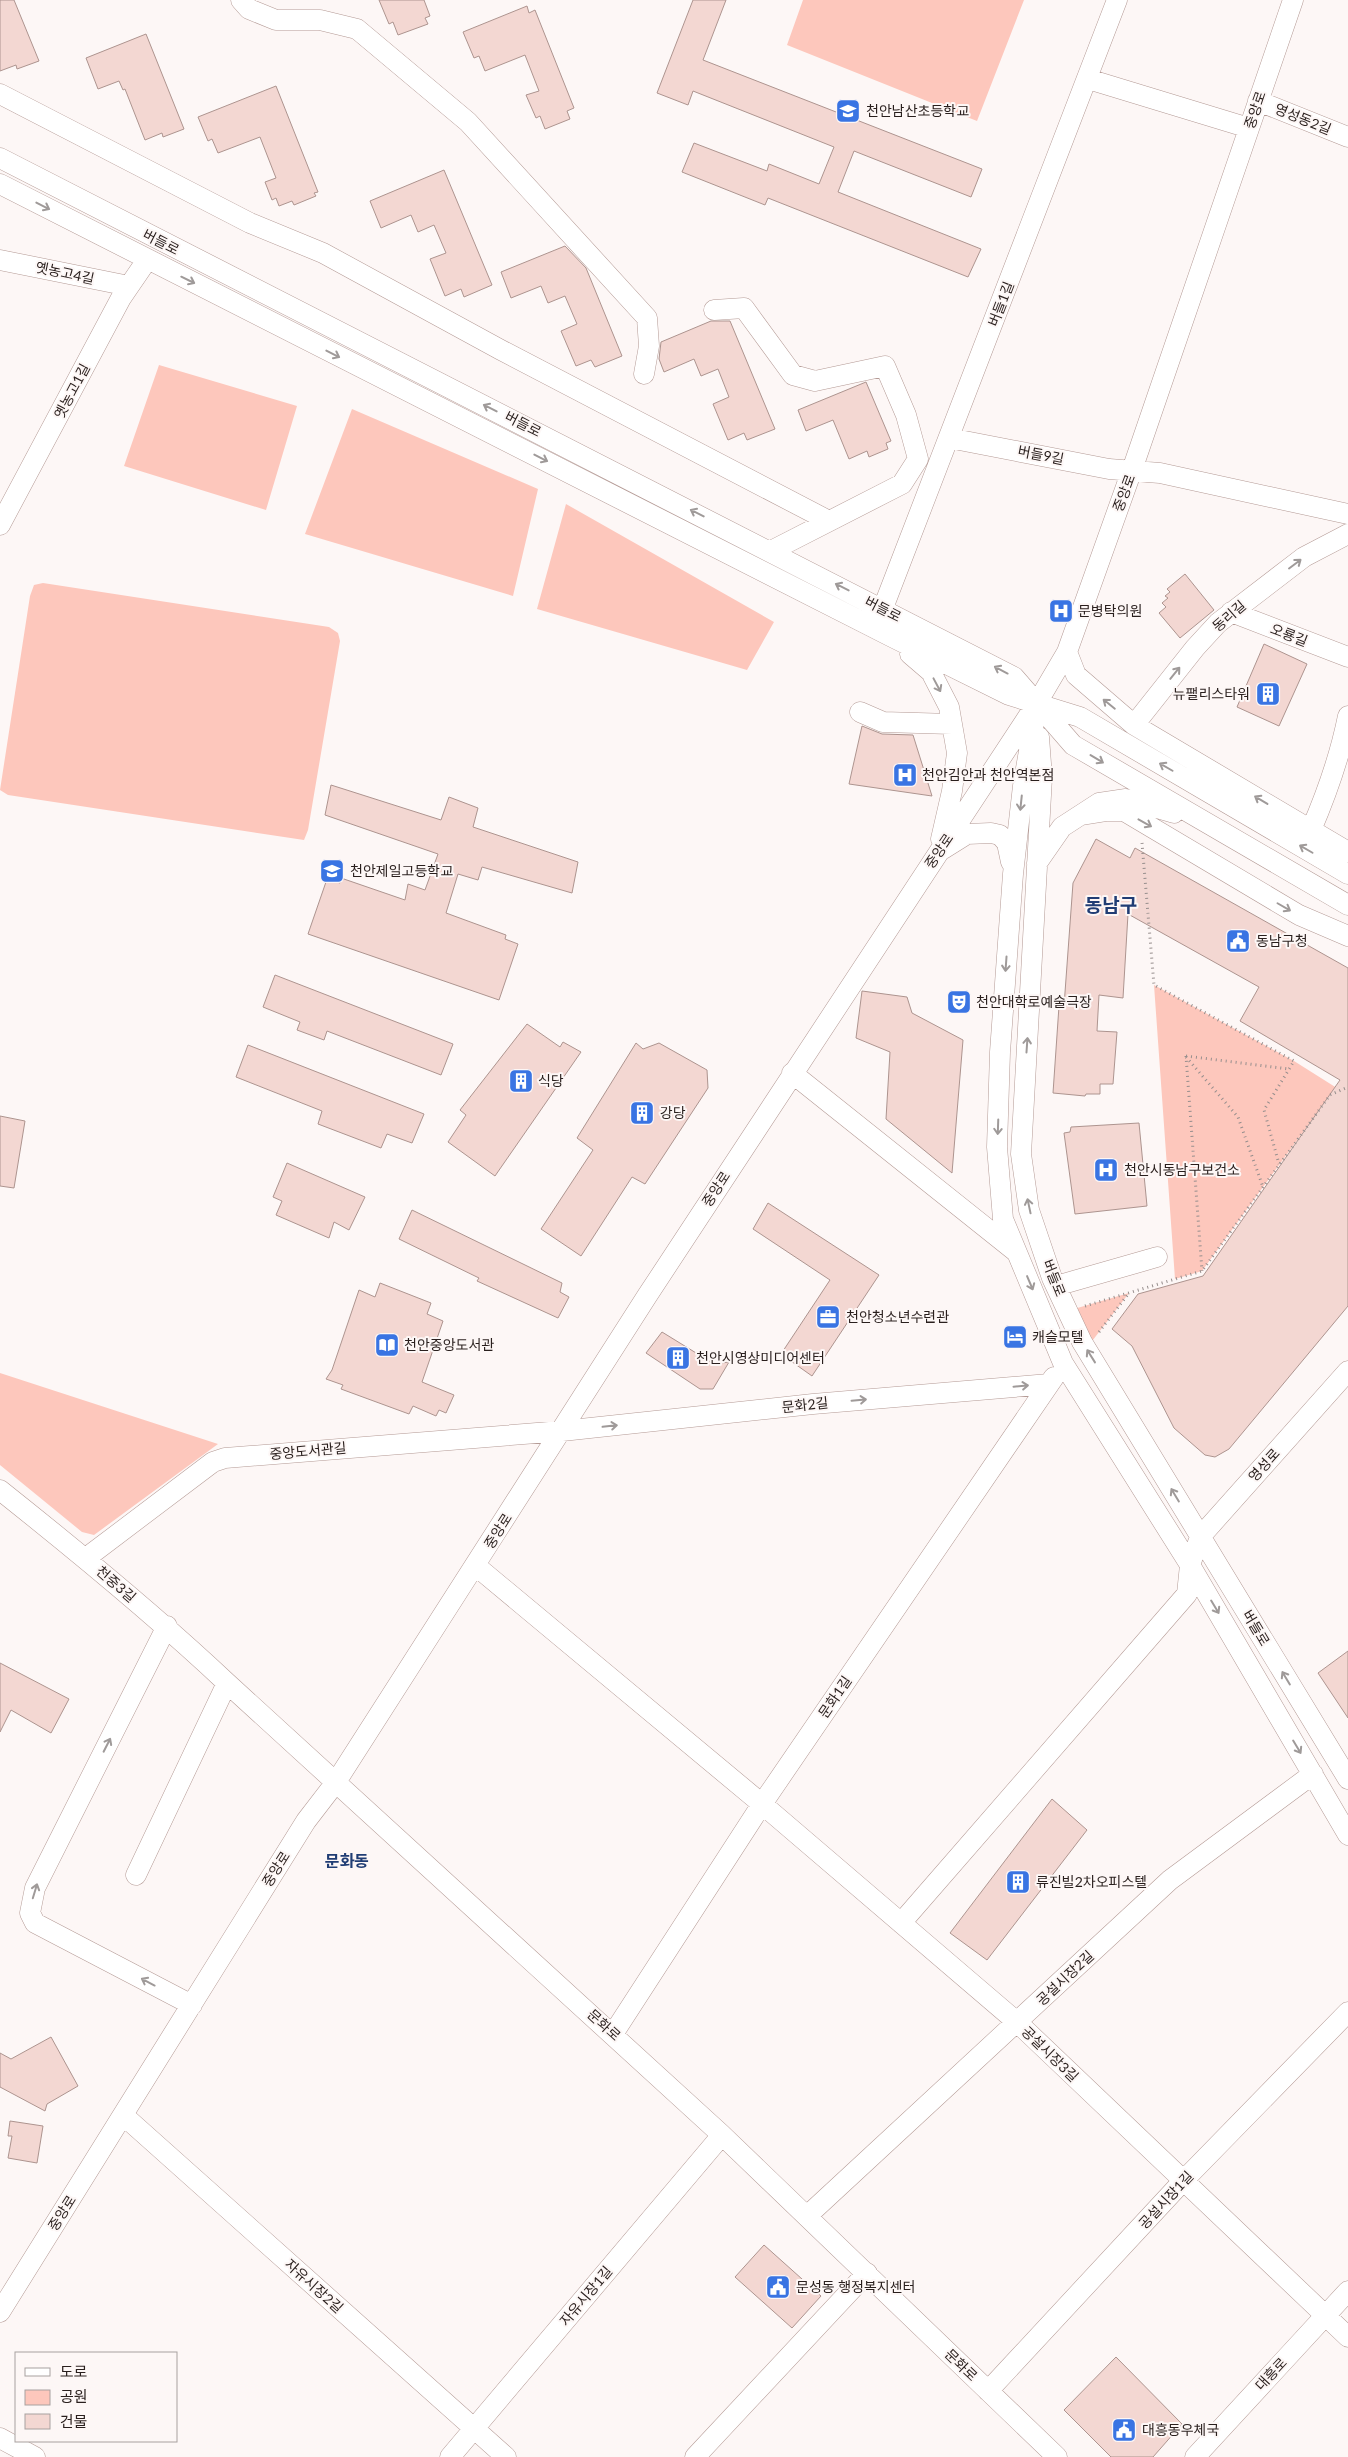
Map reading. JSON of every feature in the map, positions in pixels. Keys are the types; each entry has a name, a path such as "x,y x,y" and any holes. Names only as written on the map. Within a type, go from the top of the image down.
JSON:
{"street":[{"path":"241,0 249,9 276,20 320,20 357,29 468,122 647,318 649,346 644,374"},
{"name":"버들1길","path":"883,608 1117,0"},
{"name":"중앙로","path":"0,2312 306,1821 336,1782 476,1566 646,1296 1037,703 1067,652 1132,470 1293,0"},
{"path":"1088,79 1249,128"},
{"path":"0,94 250,223 323,253 501,350 829,522"},
{"name":"영성동2길","path":"1258,101 1348,137"},
{"name":"버들로","path":"0,158 883,608 1014,677 1037,703 1042,777 1020,1154 1029,1210 1056,1286 1086,1349 1347,1773"},
{"name":"버들로","path":"0,184 892,637 1009,695 1037,703"},
{"name":"옛농고4길","path":"0,260 129,286"},
{"name":"옛농고1길","path":"2,517 129,286 147,260"},
{"path":"714,310 744,308 793,375 815,381 886,366 906,415 918,459 902,484 771,552"},
{"name":"버들9길","path":"950,438 1109,469 1132,470"},
{"path":"1132,470 1160,472 1348,514"},
{"name":"동리길","path":"1134,725 1194,648 1231,612 1304,557 1348,534"},
{"name":"오룡길","path":"1231,612 1348,657"},
{"path":"892,637 931,672 950,707 956,753 952,791 937,852"},
{"path":"1067,652 1076,675 1134,725 1348,852"},
{"path":"1037,703 1073,745 1348,905"},
{"path":"1037,703 1080,718 1348,874"},
{"name":"버들로","path":"1037,703 1022,786 1013,874 1000,1052 997,1147 1003,1219 1063,1363 1190,1565 1348,1835"},
{"path":"860,712 883,722 952,724"},
{"path":"1312,830 1327,794 1342,746 1348,716"},
{"path":"1037,863 1062,827 1099,803 1126,799 1200,820"},
{"path":"1082,815 1107,811 1124,811 1299,915 1348,936"},
{"path":"937,852 966,834 991,833 1000,835 1007,843 1013,874"},
{"name":"버들로","path":"792,1073 1017,1252"},
{"path":"1056,1286 1156,1257"},
{"name":"문화1길","path":"613,2034 762,1804 1063,1363"},
{"name":"영성로","path":"901,1923 1187,1594 1190,1565 1200,1537 1346,1378"},
{"name":"문화2길","path":"562,1431 813,1404 1049,1384"},
{"name":"중앙도서관길","path":"86,1558 213,1462 225,1458 562,1431"},
{"name":"천중3길","path":"0,1490 86,1558 167,1626 336,1782"},
{"name":"공설시장3길","path":"476,1566 762,1804 1018,2023 1348,2337"},
{"path":"167,1626 35,1888 30,1913 35,1924 192,2005"},
{"path":"136,1875 227,1683"},
{"name":"공설시장2길","path":"807,2216 1018,2023 1170,1880 1313,1774"},
{"name":"문화로","path":"336,1782 722,2135 1057,2457"},
{"name":"공설시장1길","path":"988,2391 1183,2181 1348,2012"},
{"name":"자유시장2길","path":"122,2115 506,2457"},
{"name":"자유시장1길","path":"450,2457 722,2135"},
{"path":"696,2457 867,2273"},
{"name":"대흥로","path":"1195,2457 1348,2292"},
{"path":"0,2438 35,2457"}],"path":[{"path":"1140,820 1154,985 1294,1061 1264,1110 1280,1164"},
{"path":"1186,1056 1290,1069"},
{"path":"1186,1056 1238,1117 1263,1187"},
{"path":"1186,1056 1202,1271"},
{"path":"1067,1311 1202,1271 1330,1095 1348,1087"},
{"path":"1086,1349 1129,1293"}],"green space":[{"path":"803,0 1024,0 977,121 787,45"},
{"path":"159,365 297,406 266,510 124,466"},
{"path":"352,409 538,489 513,596 305,534"},
{"path":"566,504 774,622 747,670 537,609"},
{"path":"43,583 329,627 338,633 340,641 308,830 304,840 8,795 0,790 30,596 34,585"},
{"path":"1154,985 1294,1061 1340,1090 1330,1095 1202,1271 1175,1279"},
{"path":"1129,1293 1086,1349 1067,1311"},
{"path":"0,1373 218,1444 94,1535 82,1532 0,1465"}],"building":[{"path":"0,0 14,0 39,61 17,69 16,65 0,71"},
{"path":"379,0 424,0 430,16 425,18 428,24 398,35 393,22 389,24"},
{"path":"693,0 726,0 703,60 982,169 971,197 854,151 838,192 981,249 968,277 768,198 765,205 682,172 694,143 767,171 769,164 819,184 834,147 693,91 688,105 657,93"},
{"path":"527,6 529,13 535,10 574,108 567,111 570,119 545,129 540,116 536,118 526,95 539,91 525,55 485,71 479,56 474,58 463,32"},
{"path":"146,34 184,129 163,137 162,133 145,140 125,89 123,90 119,81 98,89 86,58"},
{"path":"276,86 318,192 314,193 316,196 294,205 292,201 279,206 276,198 272,200 265,182 276,178 260,137 218,153 212,139 208,141 198,117"},
{"path":"444,170 492,285 464,297 461,289 445,296 430,259 446,253 434,225 418,232 411,215 381,228 370,201"},
{"path":"565,246 586,268 622,356 595,367 591,360 576,366 561,331 577,324 565,296 548,303 541,286 511,298 501,272"},
{"path":"711,321 730,321 775,429 747,440 744,433 728,440 713,404 729,397 718,369 701,376 694,359 664,372 659,359 661,342"},
{"path":"866,382 891,441 886,443 888,449 869,457 867,451 849,459 833,420 806,431 798,410"},
{"path":"1185,574 1214,610 1180,638 1159,613 1166,607 1162,603 1168,598 1165,596 1170,592 1167,589"},
{"name":"뉴팰리스타워","path":"1264,644 1307,664 1279,726 1237,707"},
{"path":"862,726 882,734 913,735 932,796 849,784"},
{"path":"331,785 441,820 449,797 478,808 473,827 578,862 572,893 482,867 478,880 458,874 446,913 506,935 505,939 518,944 499,1000 308,934 327,879 340,883 341,878 405,900 408,884 425,890 438,854 325,815"},
{"path":"1096,839 1130,858 1135,848 1348,968 1348,1306 1229,1449 1215,1457 1205,1455 1174,1428 1132,1346 1112,1329 1138,1294 1203,1276 1340,1080 1240,1021 1259,987 1128,914 1123,998 1099,995 1097,1031 1117,1032 1113,1084 1100,1084 1100,1094 1086,1094 1085,1096 1053,1093 1059,1006 1064,1006 1073,883"},
{"path":"275,975 453,1044 441,1075 327,1031 324,1040 297,1030 300,1022 263,1007"},
{"path":"862,991 907,997 912,1013 963,1040 952,1173 886,1119 890,1052 856,1038"},
{"name":"식당","path":"527,1024 560,1047 563,1042 581,1052 495,1176 448,1142 466,1115 460,1110"},
{"name":"강당","path":"636,1043 643,1049 659,1043 707,1070 708,1088 645,1184 632,1177 581,1256 541,1229 593,1150 577,1138"},
{"path":"248,1045 424,1114 412,1143 387,1134 381,1148 318,1124 322,1111 236,1077"},
{"path":"0,1116 25,1121 14,1188 0,1186"},
{"name":"천안시동남구보건소","path":"1139,1123 1147,1206 1075,1214 1064,1133 1070,1132 1071,1127"},
{"path":"287,1163 365,1197 349,1230 334,1222 329,1238 276,1215 282,1201 273,1197"},
{"name":"천안청소년수련관","path":"768,1203 879,1275 812,1376 781,1354 830,1280 753,1229"},
{"path":"412,1210 562,1283 560,1292 569,1297 558,1318 477,1281 479,1278 399,1239"},
{"name":"천안중앙도서관","path":"380,1283 431,1303 427,1314 443,1321 422,1382 454,1395 446,1413 439,1410 436,1416 413,1406 409,1414 341,1389 343,1385 326,1379 332,1370 359,1290 375,1297"},
{"name":"천안시영상미디어센터","path":"662,1332 714,1364 729,1362 713,1389 700,1389 646,1353"},
{"path":"1348,1651 1348,1718 1318,1673"},
{"path":"0,1663 69,1699 51,1733 11,1710 0,1732"},
{"name":"류진빌2차오피스텔","path":"1052,1799 1087,1830 987,1960 950,1933"},
{"path":"51,2037 78,2086 47,2104 45,2111 0,2087 0,2053 11,2059"},
{"path":"10,2121 43,2126 37,2163 8,2158 12,2136 8,2136"},
{"name":"문성동 행정복지센터","path":"764,2245 821,2296 792,2328 735,2277"},
{"path":"1116,2357 1182,2424 1153,2457 1111,2457 1064,2410"}],"place":[{"name":"천안남산초등학교","path":"848,111"},
{"name":"문병탁의원","path":"1061,611"},
{"name":"뉴팰리스타워","path":"1268,694"},
{"name":"천안김안과 천안역본점","path":"905,775"},
{"name":"천안제일고등학교","path":"332,871"},
{"name":"동남구청","path":"1238,941"},
{"name":"천안대학로예술극장","path":"959,1002"},
{"name":"식당","path":"521,1081"},
{"name":"강당","path":"642,1113"},
{"name":"천안시동남구보건소","path":"1106,1170"},
{"name":"천안청소년수련관","path":"828,1317"},
{"name":"캐슬모텔","path":"1015,1337"},
{"name":"천안중앙도서관","path":"387,1345"},
{"name":"천안시영상미디어센터","path":"678,1358"},
{"name":"류진빌2차오피스텔","path":"1018,1882"},
{"name":"문성동 행정복지센터","path":"778,2287"},
{"name":"대흥동우체국","path":"1124,2430"}],"district":[{"name":"동남구","path":"1111,905"},
{"name":"문화동","path":"347,1861"}]}
